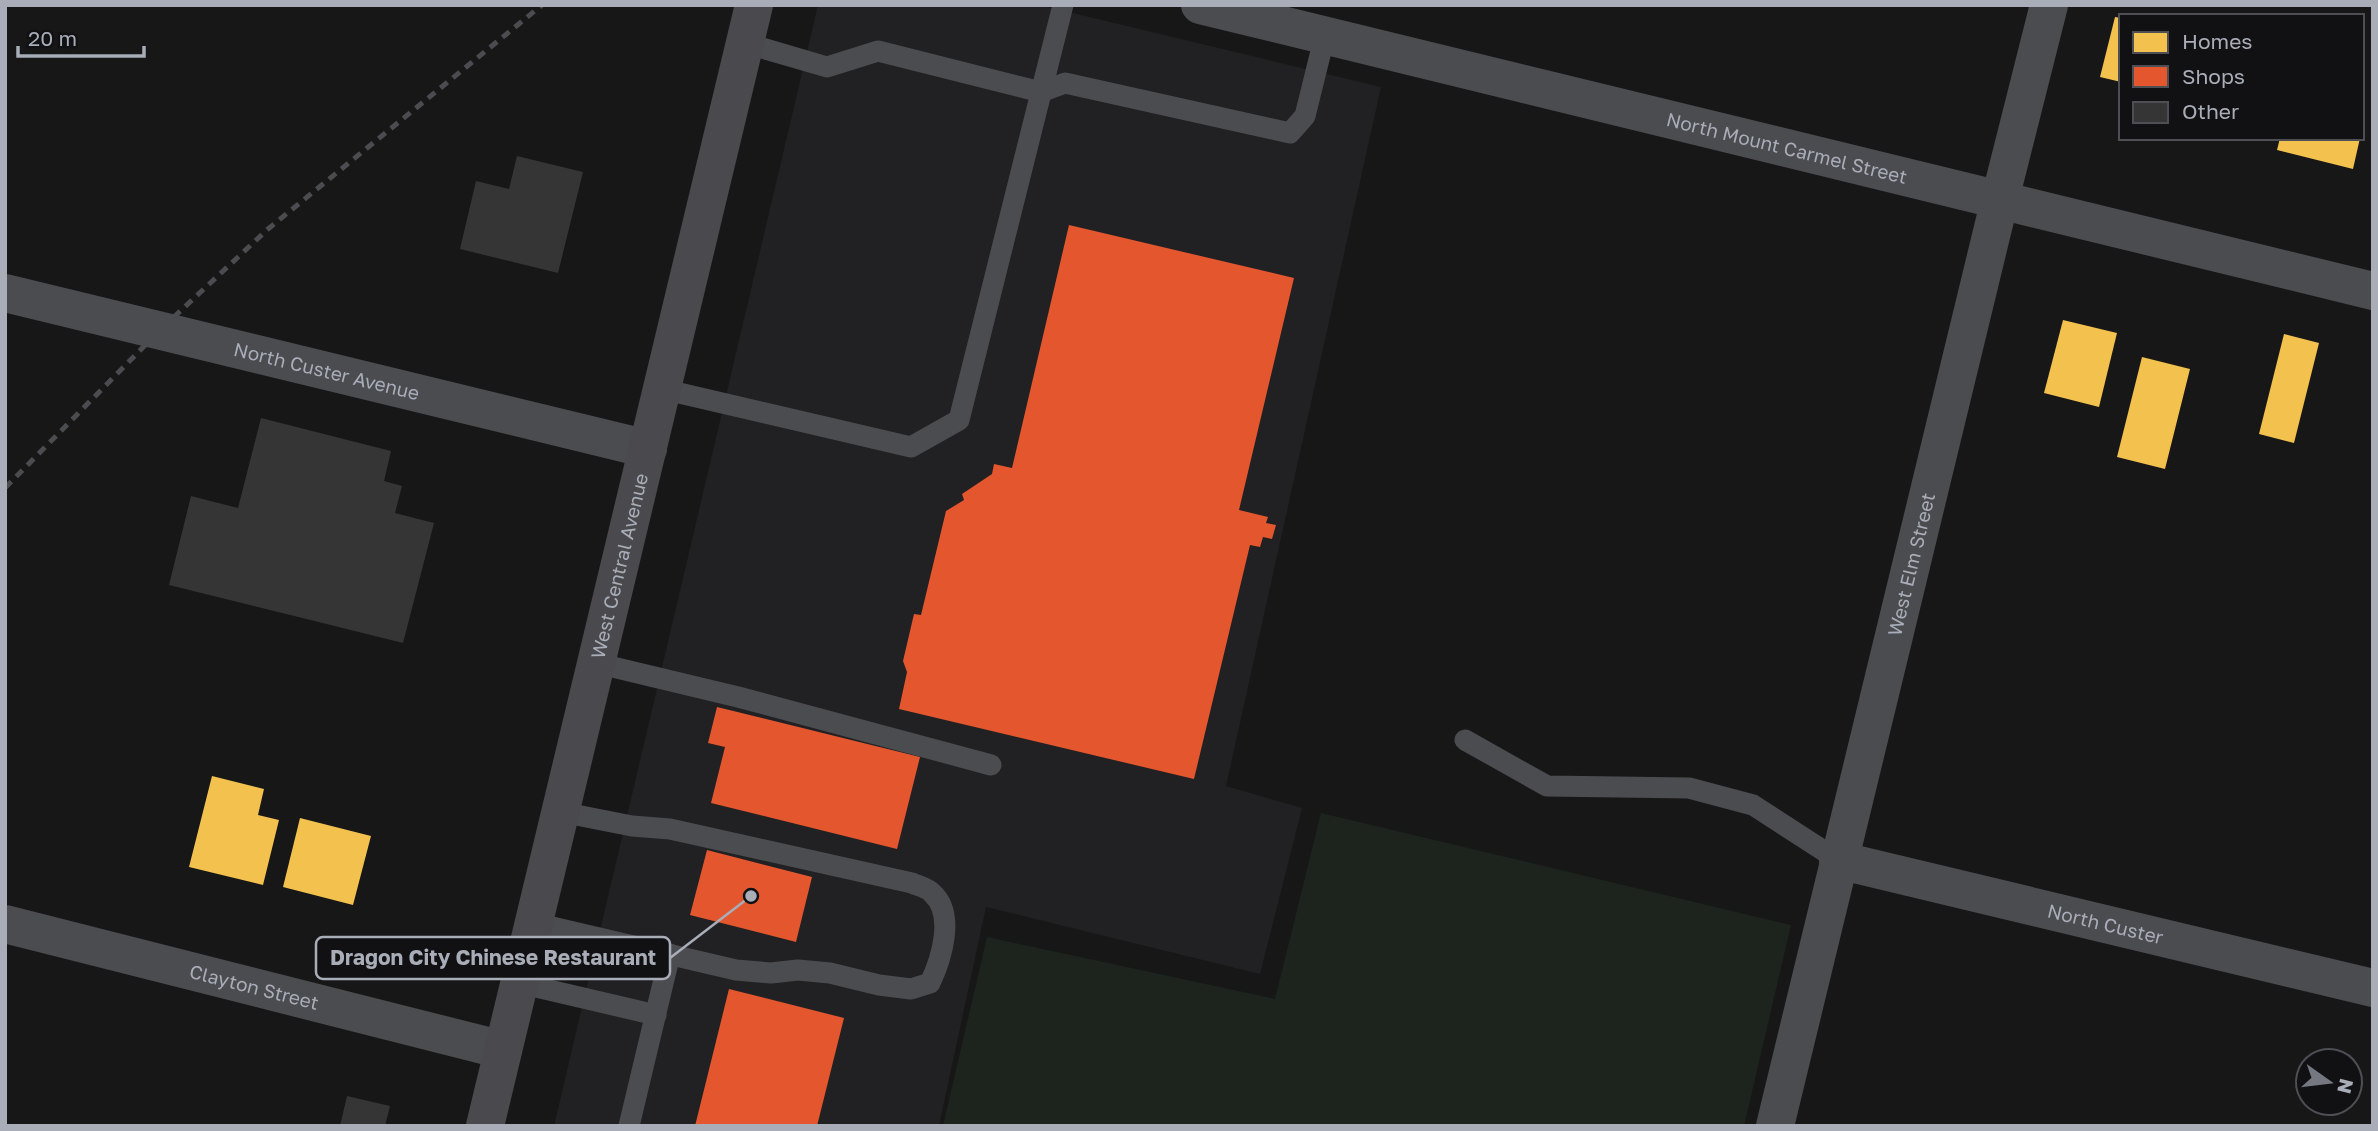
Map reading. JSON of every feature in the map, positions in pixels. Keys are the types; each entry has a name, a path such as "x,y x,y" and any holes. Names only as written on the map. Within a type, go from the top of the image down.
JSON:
{"main road":[{"name":"West Central Avenue","path":"485,1126 754,5"}],"street":[{"name":"North Mount Carmel Street","path":"1200,5 1249,11 1325,35 2373,291"},
{"name":"West Elm Street","path":"1775,1126 2049,5"},
{"name":"North Custer Avenue","path":"5,293 648,449"},
{"name":"North Custer","path":"1838,860 2373,988"},
{"name":"Clayton Street","path":"5,924 503,1050"}],"lane":[{"path":"663,389 911,447 959,421 1063,5"},
{"path":"745,43 827,67 878,51 1041,92 1065,83 1290,133 1305,116 1325,35"},
{"path":"597,663 738,697 991,765"},
{"path":"1465,740 1547,786 1689,788 1753,805 1838,860"},
{"path":"534,923 736,970 830,973 879,985 911,989 930,983 940,961 945,932 942,907 932,892 912,883 670,829 632,826 561,812"},
{"path":"629,1126 670,954"},
{"path":"519,983 656,1015"}],"shaded area":[{"path":"818,5 1039,5 1381,87 1226,786 1302,808 1260,974 986,907 939,1126 554,1126"},
{"path":"1321,813 1791,925 1744,1126 943,1126 987,937 1275,999"}],"building: Homes":[{"path":"2115,17 2119,18 2119,82 2100,77"},
{"path":"2280,140 2360,140 2353,169 2277,150"},
{"path":"2063,320 2117,333 2099,407 2044,393"},
{"path":"2284,334 2319,343 2294,443 2259,434"},
{"path":"2142,357 2190,369 2165,469 2117,457"},
{"path":"212,776 264,789 258,815 279,820 263,885 189,867"},
{"path":"300,818 371,836 353,905 283,887"}],"building: Shops":[{"path":"1069,225 1294,278 1239,510 1268,517 1266,523 1276,525 1272,539 1263,537 1260,547 1250,545 1194,779 899,709 907,672 903,661 914,614 921,615 946,511 964,500 962,494 992,474 994,464 1012,468"},
{"path":"717,707 920,757 897,849 711,803 725,747 708,743"},
{"path":"707,850 812,877 796,942 690,915"},
{"path":"729,989 844,1018 817,1126 695,1126"}],"building: Other":[{"path":"517,156 583,172 558,273 460,249 476,181 509,189"},
{"path":"261,418 391,451 384,481 402,486 395,513 434,523 403,643 169,585 191,496 238,508"},
{"path":"347,1096 390,1106 385,1126 340,1126"}],"railway":[{"path":"5,488 160,330 268,229 542,5"}],"place":[{"name":"Dragon City Chinese Restaurant","path":"751,896"}]}
